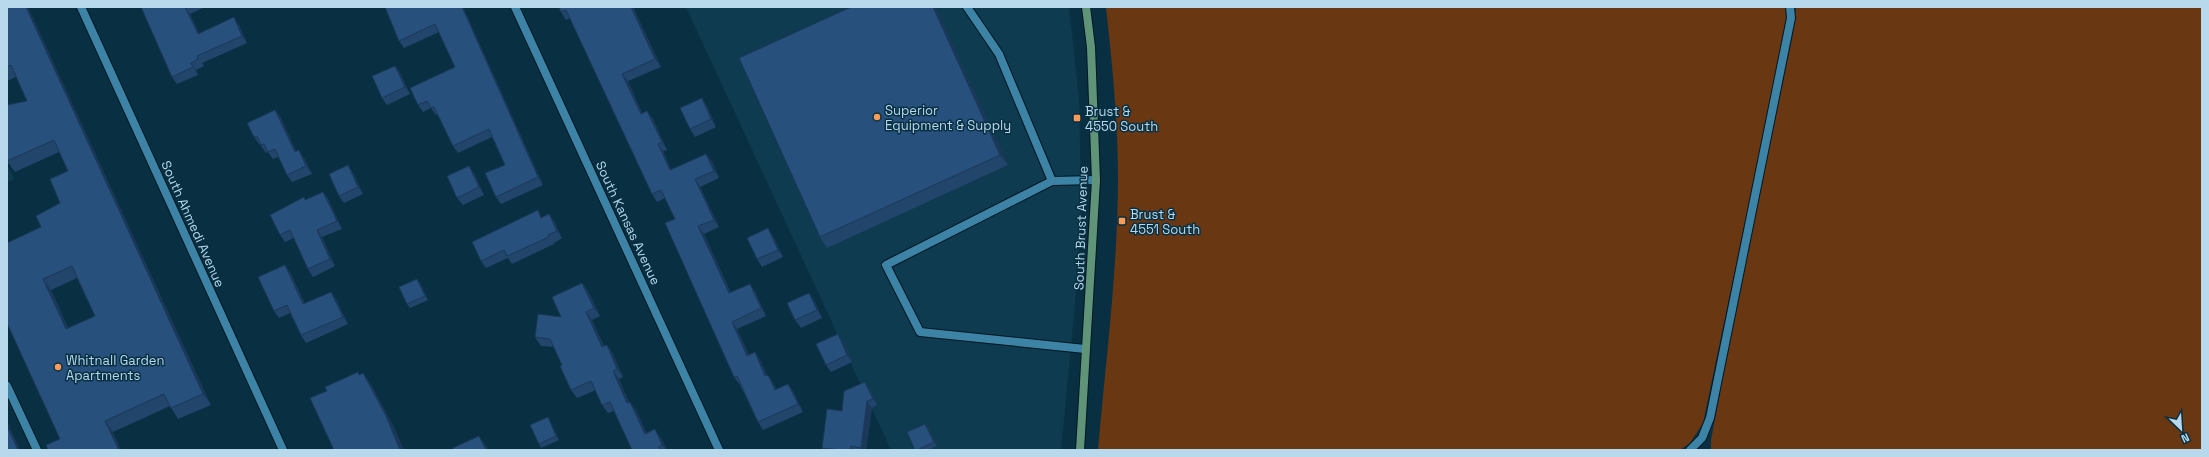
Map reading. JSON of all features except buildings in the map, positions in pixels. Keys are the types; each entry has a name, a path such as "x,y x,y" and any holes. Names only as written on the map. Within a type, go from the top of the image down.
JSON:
{"street":[{"name":"South Ahmedi Avenue","path":"82,7 283,450"},
{"name":"South Kansas Avenue","path":"515,7 719,450"},
{"path":"967,7 999,54 1052,181"},
{"name":"South Brust Avenue","path":"1080,450 1096,180 1091,47 1086,7"},
{"path":"1690,450 1702,438 1710,418 1791,18 1790,7"},
{"path":"1085,349 920,332 886,265 1052,181 1096,180"},
{"path":"7,386 37,450"}],"shaded area":[{"path":"686,7 1069,7 1079,98 1081,203 1076,293 1061,450 891,450"},
{"path":"1106,7 1787,7 1787,20 1779,60 1703,423 1690,443 1680,450 1098,450 1111,313 1116,244 1118,176 1116,112"},
{"path":"1796,7 2202,7 2202,450 1711,450 1711,440 1753,219 1792,38"},
{"path":"7,164 14,179 7,182"}],"place":[{"name":"Superior Equipment & Supply","path":"877,117"},
{"name":"Brust & 4550 South","path":"1077,118"},
{"name":"Brust & 4551 South","path":"1122,221"},
{"name":"Whitnall Garden Apartments","path":"58,367"}]}
